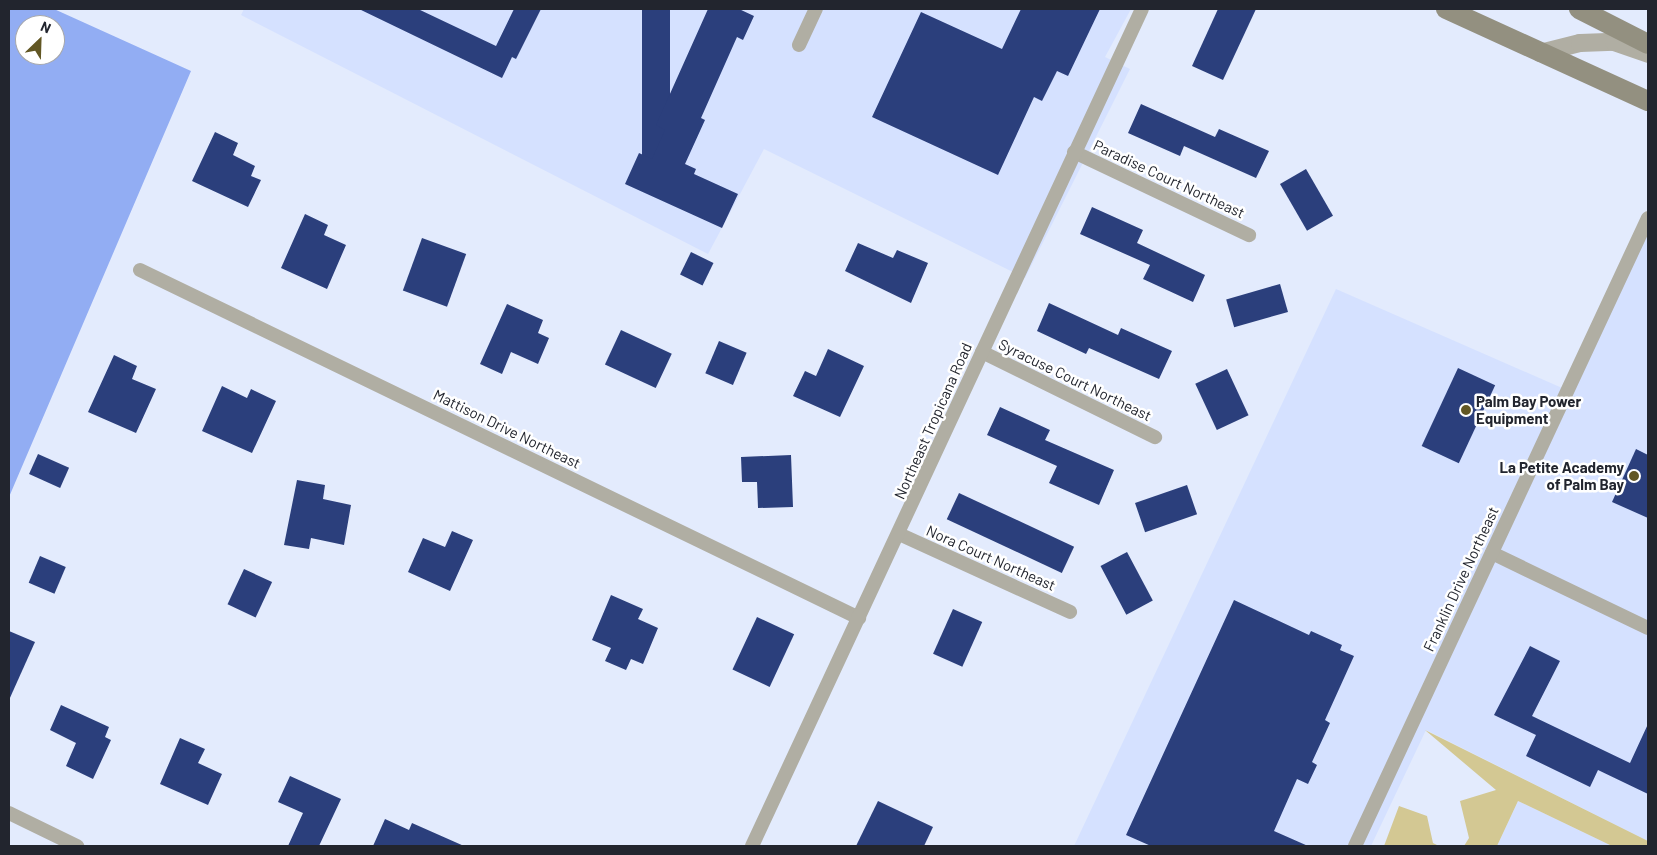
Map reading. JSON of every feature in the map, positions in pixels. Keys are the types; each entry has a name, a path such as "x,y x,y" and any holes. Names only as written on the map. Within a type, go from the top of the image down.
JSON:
{"main road":[{"path":"1446,9 1648,101"},
{"path":"1579,9 1648,44"}],"street":[{"path":"799,45 816,9"},
{"name":"Northeast Tropicana Road","path":"752,846 860,618 1074,152 1142,9"},
{"path":"1540,53 1580,43 1614,42 1648,54"},
{"name":"Paradise Court Northeast","path":"1074,152 1250,236"},
{"name":"Franklin Drive Northeast","path":"1355,846 1648,218"},
{"name":"Mattison Drive Northeast","path":"140,270 860,618"},
{"name":"Syracuse Court Northeast","path":"982,352 1154,437"},
{"name":"Nora Court Northeast","path":"899,534 1070,612"},
{"path":"1492,552 1648,628"},
{"path":"9,814 77,846"}],"shaded area":[{"path":"244,9 1131,9 1105,57 1130,69 1025,278 764,149 708,254 241,15"},
{"path":"1648,228 1648,841 1426,730 1371,846 1074,846 1336,289 1569,391"},
{"path":"1425,730 1648,841 1648,846 1612,846 1518,801 1497,846 1464,846 1469,838 1460,801 1496,790"},
{"path":"1518,801 1612,846 1497,846"},
{"path":"1399,806 1427,816 1433,843 1439,846 1384,846"}],"water":[{"path":"9,9 54,9 191,71 9,497"}],"building":[{"path":"359,9 418,9 496,46 514,9 541,9 516,59 512,57 502,78"},
{"path":"642,9 670,9 670,166 642,166"},
{"path":"708,9 739,9 754,16 743,40 737,37 701,118 705,120 685,164 696,169 694,174 738,194 722,228 625,184 639,153 652,159 665,130 656,125"},
{"path":"1021,9 1100,9 1068,76 1057,71 1042,101 1034,97 998,175 872,117 921,12 1002,49"},
{"path":"1218,9 1256,9 1223,80 1192,66"},
{"path":"1141,104 1215,137 1219,129 1269,151 1256,178 1184,146 1180,156 1128,133"},
{"path":"215,132 238,143 233,155 255,166 251,176 261,180 248,207 192,181"},
{"path":"1306,169 1333,216 1307,231 1280,184"},
{"path":"1092,207 1143,230 1137,243 1205,275 1193,302 1143,279 1150,265 1080,234"},
{"path":"305,214 328,225 324,235 346,245 327,289 281,268"},
{"path":"422,238 466,254 447,307 403,291"},
{"path":"858,243 893,258 897,250 928,263 911,303 845,271"},
{"path":"691,252 713,263 703,285 680,274"},
{"path":"1280,284 1288,312 1234,327 1226,299"},
{"path":"1049,303 1118,335 1121,328 1172,351 1159,379 1089,348 1086,354 1037,331"},
{"path":"507,304 543,320 538,333 549,338 538,364 511,352 502,374 480,364"},
{"path":"621,330 672,354 656,388 605,364"},
{"path":"719,341 747,353 733,385 705,373"},
{"path":"828,349 864,366 840,417 793,396 805,371 816,376"},
{"path":"114,355 137,366 132,379 156,389 136,433 88,412"},
{"path":"1458,368 1495,385 1459,463 1422,446"},
{"path":"1227,369 1249,415 1217,430 1195,384"},
{"path":"222,386 247,398 251,389 276,401 252,453 202,431"},
{"path":"1000,407 1050,430 1045,440 1114,470 1099,505 1049,483 1057,466 987,435"},
{"path":"1636,449 1648,455 1648,518 1612,502"},
{"path":"38,454 69,468 60,488 29,474"},
{"path":"791,455 793,507 758,508 757,482 742,482 741,457"},
{"path":"297,480 325,485 323,499 351,505 344,545 311,538 309,549 284,545"},
{"path":"1187,485 1197,514 1145,532 1135,503"},
{"path":"959,493 1074,547 1062,573 947,519"},
{"path":"452,531 473,540 450,591 408,572 423,538 445,547"},
{"path":"1127,552 1153,601 1126,615 1101,566"},
{"path":"40,556 66,567 54,594 29,583"},
{"path":"244,569 272,582 256,617 228,604"},
{"path":"611,595 643,609 638,619 658,628 643,664 631,659 626,670 605,661 611,648 592,640"},
{"path":"1234,600 1309,635 1311,631 1342,645 1340,650 1354,656 1325,720 1330,723 1312,762 1317,765 1308,784 1297,779 1274,831 1308,846 1151,846 1126,835"},
{"path":"953,609 982,622 962,667 933,654"},
{"path":"757,617 794,634 770,687 732,670"},
{"path":"9,631 35,642 9,700"},
{"path":"1530,646 1560,661 1532,716 1630,763 1648,724 1648,794 1598,770 1590,787 1526,756 1536,735 1494,715"},
{"path":"61,705 109,727 105,737 111,740 93,779 66,766 76,743 50,730"},
{"path":"180,738 205,749 198,763 222,774 208,805 160,784"},
{"path":"290,776 341,799 319,846 288,846 303,813 278,802"},
{"path":"878,801 933,827 924,846 856,846"},
{"path":"385,819 409,830 412,823 464,846 373,846"}],"place":[{"name":"Palm Bay Power Equipment","path":"1466,410"},
{"name":"La Petite Academy of Palm Bay","path":"1634,476"}]}
